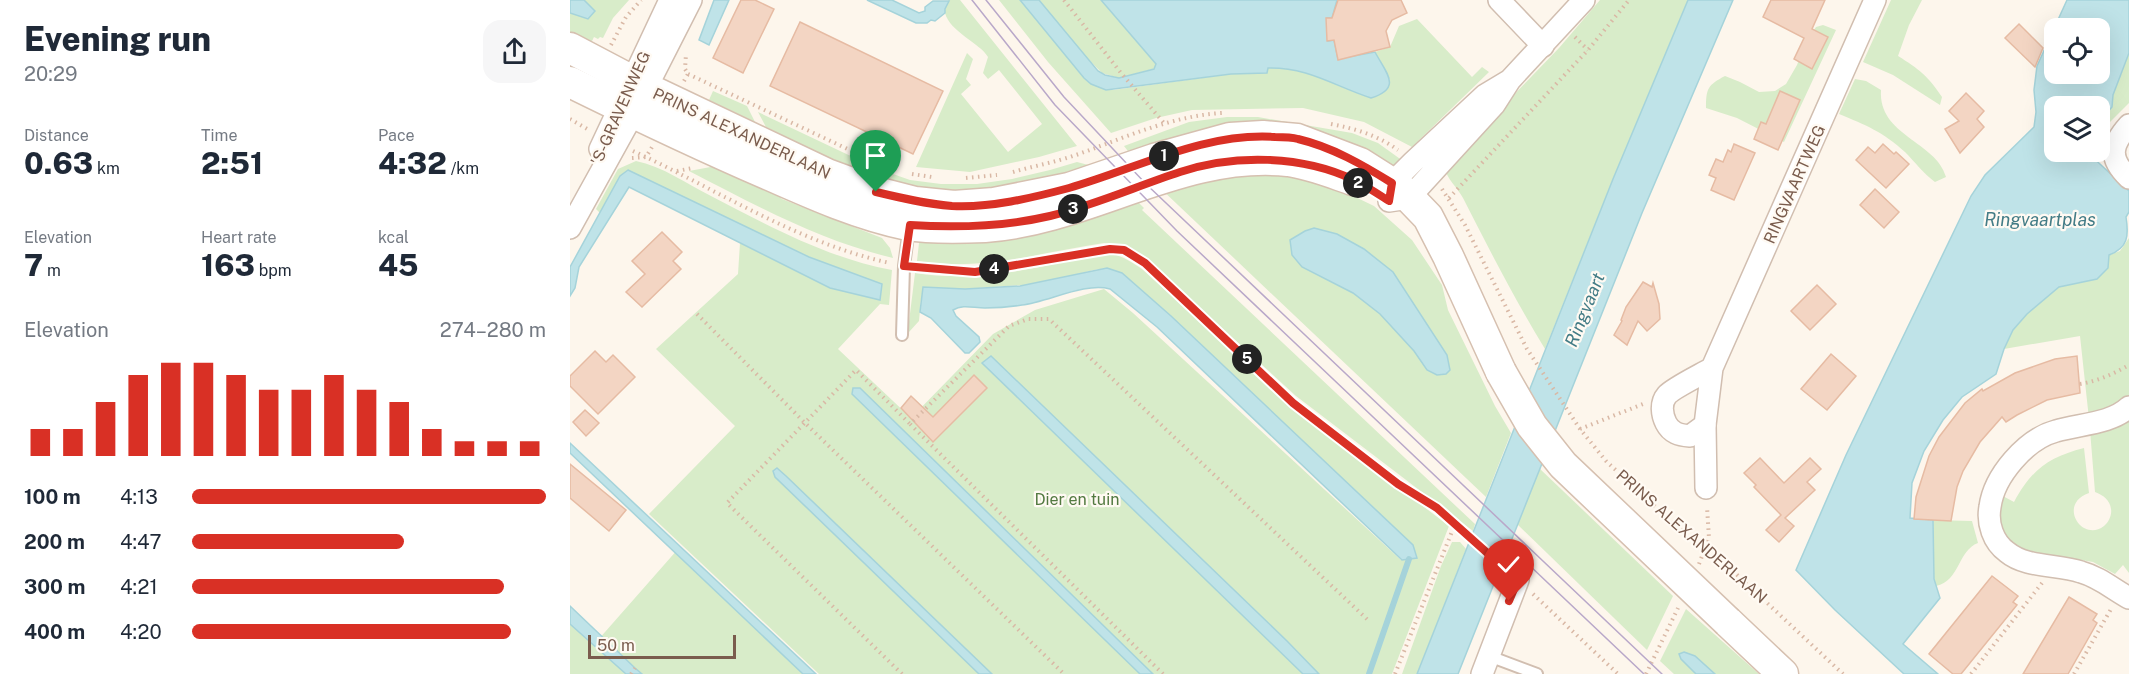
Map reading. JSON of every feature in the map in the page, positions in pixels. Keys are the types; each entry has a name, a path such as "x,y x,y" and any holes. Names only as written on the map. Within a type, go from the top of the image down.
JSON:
{"main road":[{"name":"PRINS ALEXANDERLAAN","path":"570,48 639,84 827,174 876,192 915,202 954,206 994,204 1069,188 1154,159 1230,138 1263,136 1297,138 1360,163 1428,217 1501,372 1532,426 1563,465 1783,674"},
{"name":"PRINS ALEXANDERLAAN","path":"570,82 626,111 815,195 910,225 983,227 1026,221 1107,198 1183,171 1236,160 1289,161 1397,194"}],"street":[{"name":"'S-GRAVENWEG","path":"572,223 604,138 626,111 639,84 670,0"},
{"name":"'S-GRAVENWEG","path":"639,84 691,0"},
{"path":"1499,0 1543,46"},
{"path":"1397,194 1494,105 1510,80 1584,0"},
{"name":"RINGVAARTWEG","path":"1706,488 1705,425 1712,368 1875,0"},
{"path":"2129,125 2120,134 2113,148 2115,158 2129,178"},
{"path":"1705,425 1690,436 1678,434 1669,429 1664,420 1662,407 1666,396 1712,368"},
{"path":"2125,596 2097,577 2080,571 2021,560 2007,552 1997,542 1988,517 1990,502 2002,474 2026,447 2054,431 2089,425 2124,412 2129,407"},
{"path":"1485,665 1515,578"}],"lane":[{"path":"902,335 904,266 910,225"},
{"path":"1485,665 1537,674"}],"path":[{"path":"627,17 641,0"},
{"path":"1064,0 1121,73 1164,123"},
{"name":"PRINS ALEXANDERLAAN","path":"1629,0 1587,50 1449,198 1465,225 1527,349 1573,420 1606,461 1676,526 1734,572 1844,674"},
{"name":"PRINS ALEXANDERLAAN","path":"687,47 685,69 688,74 895,171"},
{"path":"570,119 582,126"},
{"path":"962,179 1004,174 1095,148"},
{"path":"676,172 799,233 856,255 904,266 975,272 1110,249 1124,250 1145,263 1293,403 1398,484 1437,508 1618,674"},
{"path":"906,173 940,178"},
{"path":"697,314 805,423 1064,674"},
{"path":"910,424 1009,326 1028,319 1049,319 1369,621"},
{"path":"2080,384 2111,375 2129,365"},
{"path":"902,674 727,503 856,370 1163,674"},
{"path":"1580,429 1666,396"},
{"path":"1696,571 1709,538 1706,488"},
{"path":"1395,674 1455,524"},
{"path":"1971,674 2056,566"},
{"path":"2074,674 2125,596"},
{"path":"1646,674 1681,602"},
{"path":"631,674 636,668"}],"green space":[{"path":"584,0 629,0 613,18 603,38 594,37 591,43 570,35 570,13 588,19 595,11"},
{"path":"948,0 960,0 1077,146 970,172 916,167 967,53 973,59 966,79 971,85 961,94 1008,152 1042,124 999,70 988,79 983,73 988,57 948,20 945,11"},
{"path":"999,0 1020,0 1084,78 1091,84 1113,90 1231,74 1267,73 1268,68 1309,74 1371,98 1390,80 1375,52 1390,47 1399,26 1417,19 1472,77 1482,67 1489,72 1412,147 1364,122 1303,108 1192,110 1156,118 1111,133 1048,62"},
{"path":"1039,0 1101,0 1156,63 1156,68 1119,78 1102,73 1082,53"},
{"path":"1600,0 1688,0 1545,349 1444,167 1559,48"},
{"path":"1891,0 1922,0 1909,25 1898,56 1927,78 1942,97 1940,105 1893,75 1863,62"},
{"path":"1823,25 1836,30 1784,142 1737,118 1706,108 1709,88 1725,76 1759,92 1775,91 1786,84 1797,65 1806,41 1816,27"},
{"path":"2129,53 2129,103 2110,122 2113,95"},
{"path":"1855,79 1866,81 1881,90 1888,118 1931,155 1940,165 1946,177 1935,182 1905,152 1882,134 1839,114"},
{"path":"713,91 747,106 755,122 709,100"},
{"path":"758,112 876,168 910,180 941,184 977,184 1012,179 1077,162 1096,167 971,199 831,168 766,127"},
{"path":"1227,117 1258,117 1352,133 1378,143 1403,161 1394,166 1382,166 1134,159 1124,146 1189,122"},
{"name":"Dier en tuin","path":"636,161 665,171 799,240 844,258 892,270 889,305 880,304 838,349 911,418 993,334 1035,310 1104,289 1133,313 1401,560 1417,558 1412,545 1171,316 1122,273 1107,268 1037,284 965,289 921,299 919,321 909,332 908,330 915,273 939,276 987,275 1105,253 1120,256 1142,269 1292,406 1449,526 1392,674 819,674 649,514 735,426 656,349 738,274 740,243 830,288 880,300 881,284 809,257 620,176 600,213 596,209 618,169"},
{"path":"716,166 756,177 782,199 882,238 890,248 893,258 814,232 689,171"},
{"path":"1263,169 1316,178 1374,206 1412,240 1442,285 1448,310 1495,406 1511,433 1486,497 1159,187","holes":["1364,249 1393,272 1447,355 1450,370 1446,374 1437,375 1427,370 1414,351 1380,314 1353,293 1302,266"]},
{"path":"1133,197 1144,208 1142,210 1475,524 1473,531 1296,396 1150,262 1129,248 1104,243 988,263 941,264 917,261 919,243 922,239"},
{"path":"2129,238 2129,402 2089,419 2080,336 2004,349 2013,330 2027,314 2059,287 2097,279 2109,255 2120,251"},
{"path":"2129,415 2129,573 2123,565 2115,574 2093,562 2019,550 2003,537 1995,512 1999,494 2014,502 2028,481 2043,466 2051,460 2084,448 2089,493 2080,498 2075,505 2074,513 2076,520 2088,530 2096,530 2104,526 2111,516 2111,509 2106,498 2095,492 2090,430"},
{"path":"1539,468 1673,596 1647,650 1517,524"},
{"path":"1933,520 1972,521 1978,543 1966,552 1950,578 1936,586 1934,579"},
{"path":"1452,542 1460,542 1466,549 1417,674 1402,674 1441,566"},
{"path":"678,549 811,674 570,674 570,616 598,640"},
{"path":"1686,609 1759,674 1715,674 1695,656 1681,659 1696,674 1674,674 1660,661"}],"water":[{"path":"570,0 584,0 595,11 588,19 570,13"},
{"path":"714,0 729,0 709,45 699,40"},
{"path":"867,0 892,0 919,13 925,11 925,7 933,1 949,1 945,13 935,21 916,23"},
{"path":"1020,0 1039,0 1098,71 1119,78 1154,69 1156,64 1101,0 1337,0 1332,18 1327,18 1328,41 1334,40 1338,59 1375,52 1387,73 1389,85 1387,90 1371,98 1308,74 1268,68 1267,73 1231,74 1106,90 1091,84 1084,78"},
{"name":"Ringvaart","path":"1688,0 1733,0 1642,213 1458,674 1417,674 1613,179"},
{"name":"Ringvaartplas","path":"2067,0 2129,0 2129,53 2110,109 2110,96 2044,96 2044,162 2098,162 2129,191 2126,240 2120,249 2109,255 2108,268 2097,279 2059,287 2027,314 2013,330 1996,374 1962,397 1943,420 1924,451 1912,483 1910,518 1933,520 1934,579 1940,598 1903,644 1938,674 1904,674 1796,570 1846,455 1971,196 1985,175 2034,127 2036,112 2034,90 2037,66 2044,51 2044,84 2110,84 2110,18 2059,18"},
{"path":"628,170 809,257 882,284 880,300 830,288 629,187 579,267 575,288 570,296 570,267 620,176"},
{"path":"1314,228 1337,234 1364,249 1393,272 1447,355 1450,370 1446,374 1437,375 1427,370 1414,351 1380,314 1353,293 1302,267 1292,255 1290,240"},
{"path":"1107,268 1122,273 1171,316 1413,545 1417,558 1402,560 1157,327 1110,289 1089,288 1013,306 957,308 953,310 956,316 979,337 980,342 969,353 965,353 931,318 920,312 923,287 965,289 1020,286"},
{"path":"991,356 1319,674 1303,674 982,363"},
{"path":"853,388 860,388 1153,674 1140,674 852,394"},
{"path":"570,443 816,674 803,674 570,453"},
{"path":"777,468 992,674 979,674 775,477 773,471"},
{"path":"570,606 642,674 626,674 570,624"},
{"path":"1684,652 1695,656 1715,674 1696,674 1681,659 1679,654"}],"building":[{"path":"741,0 755,0 774,9 743,73 713,58"},
{"path":"1338,0 1401,0 1407,13 1392,20 1386,31 1390,47 1338,60 1334,40 1327,41 1326,18 1332,18"},
{"path":"1771,0 1825,0 1812,29 1828,37 1812,69 1794,59 1804,38 1763,17"},
{"path":"800,22 943,91 913,154 770,86"},
{"path":"2019,24 2043,48 2035,67 2005,38"},
{"path":"1780,91 1800,100 1778,150 1754,139 1761,122 1766,124"},
{"path":"1966,93 1984,111 1977,119 1984,127 1960,153 1945,129 1959,121 1949,111"},
{"path":"1734,144 1755,153 1734,200 1711,190 1716,178 1709,175 1716,159 1723,162 1728,150 1731,152"},
{"path":"1883,144 1909,164 1886,188 1856,160 1868,147 1875,153"},
{"path":"1875,189 1899,212 1884,228 1860,205"},
{"path":"662,232 682,252 673,261 681,269 642,307 626,292 645,274 632,261"},
{"path":"1643,282 1652,287 1653,283 1659,304 1660,319 1647,331 1638,321 1627,345 1614,335 1622,321 1626,307"},
{"path":"1817,285 1836,304 1810,330 1791,311"},
{"path":"595,351 606,362 613,355 635,377 598,414 570,386 570,376"},
{"path":"1831,354 1856,376 1827,410 1801,389"},
{"path":"2077,356 2080,393 2047,400 2006,422 2002,417 1980,442 1963,471 1957,487 1951,521 1914,519 1916,497 1929,456 1939,437 1965,403 1982,389 1983,391 2015,373 2055,359"},
{"path":"974,375 987,388 933,442 901,408 911,396 933,417"},
{"path":"585,410 599,423 586,436 573,422"},
{"path":"1760,458 1784,483 1810,458 1821,469 1807,482 1815,490 1785,518 1794,526 1779,542 1766,530 1781,515 1744,473"},
{"path":"570,464 626,510 609,531 570,498"},
{"path":"1992,576 2018,596 2013,602 2017,605 1961,674 1953,674 1929,654"},
{"path":"2069,597 2097,614 2093,620 2097,623 2068,674 2023,674"}],"waterway":[{"path":"1369,674 1409,559"}],"tram line":[{"path":"972,0 1055,105 1177,231 1644,674"},
{"path":"986,0 1064,97 1146,184 1662,674"}],"route":[{"path":"876,192 915,202 954,206 994,204 1069,188 1154,159 1230,138 1263,136 1297,138 1360,163 1392,183 1389,201 1353,180 1320,169 1289,161 1236,160 1183,171 1107,198 1026,221 983,227 910,225 904,266 975,272 1110,249 1124,250 1145,263 1293,403 1398,484 1437,508 1518,580 1509,601"}]}
